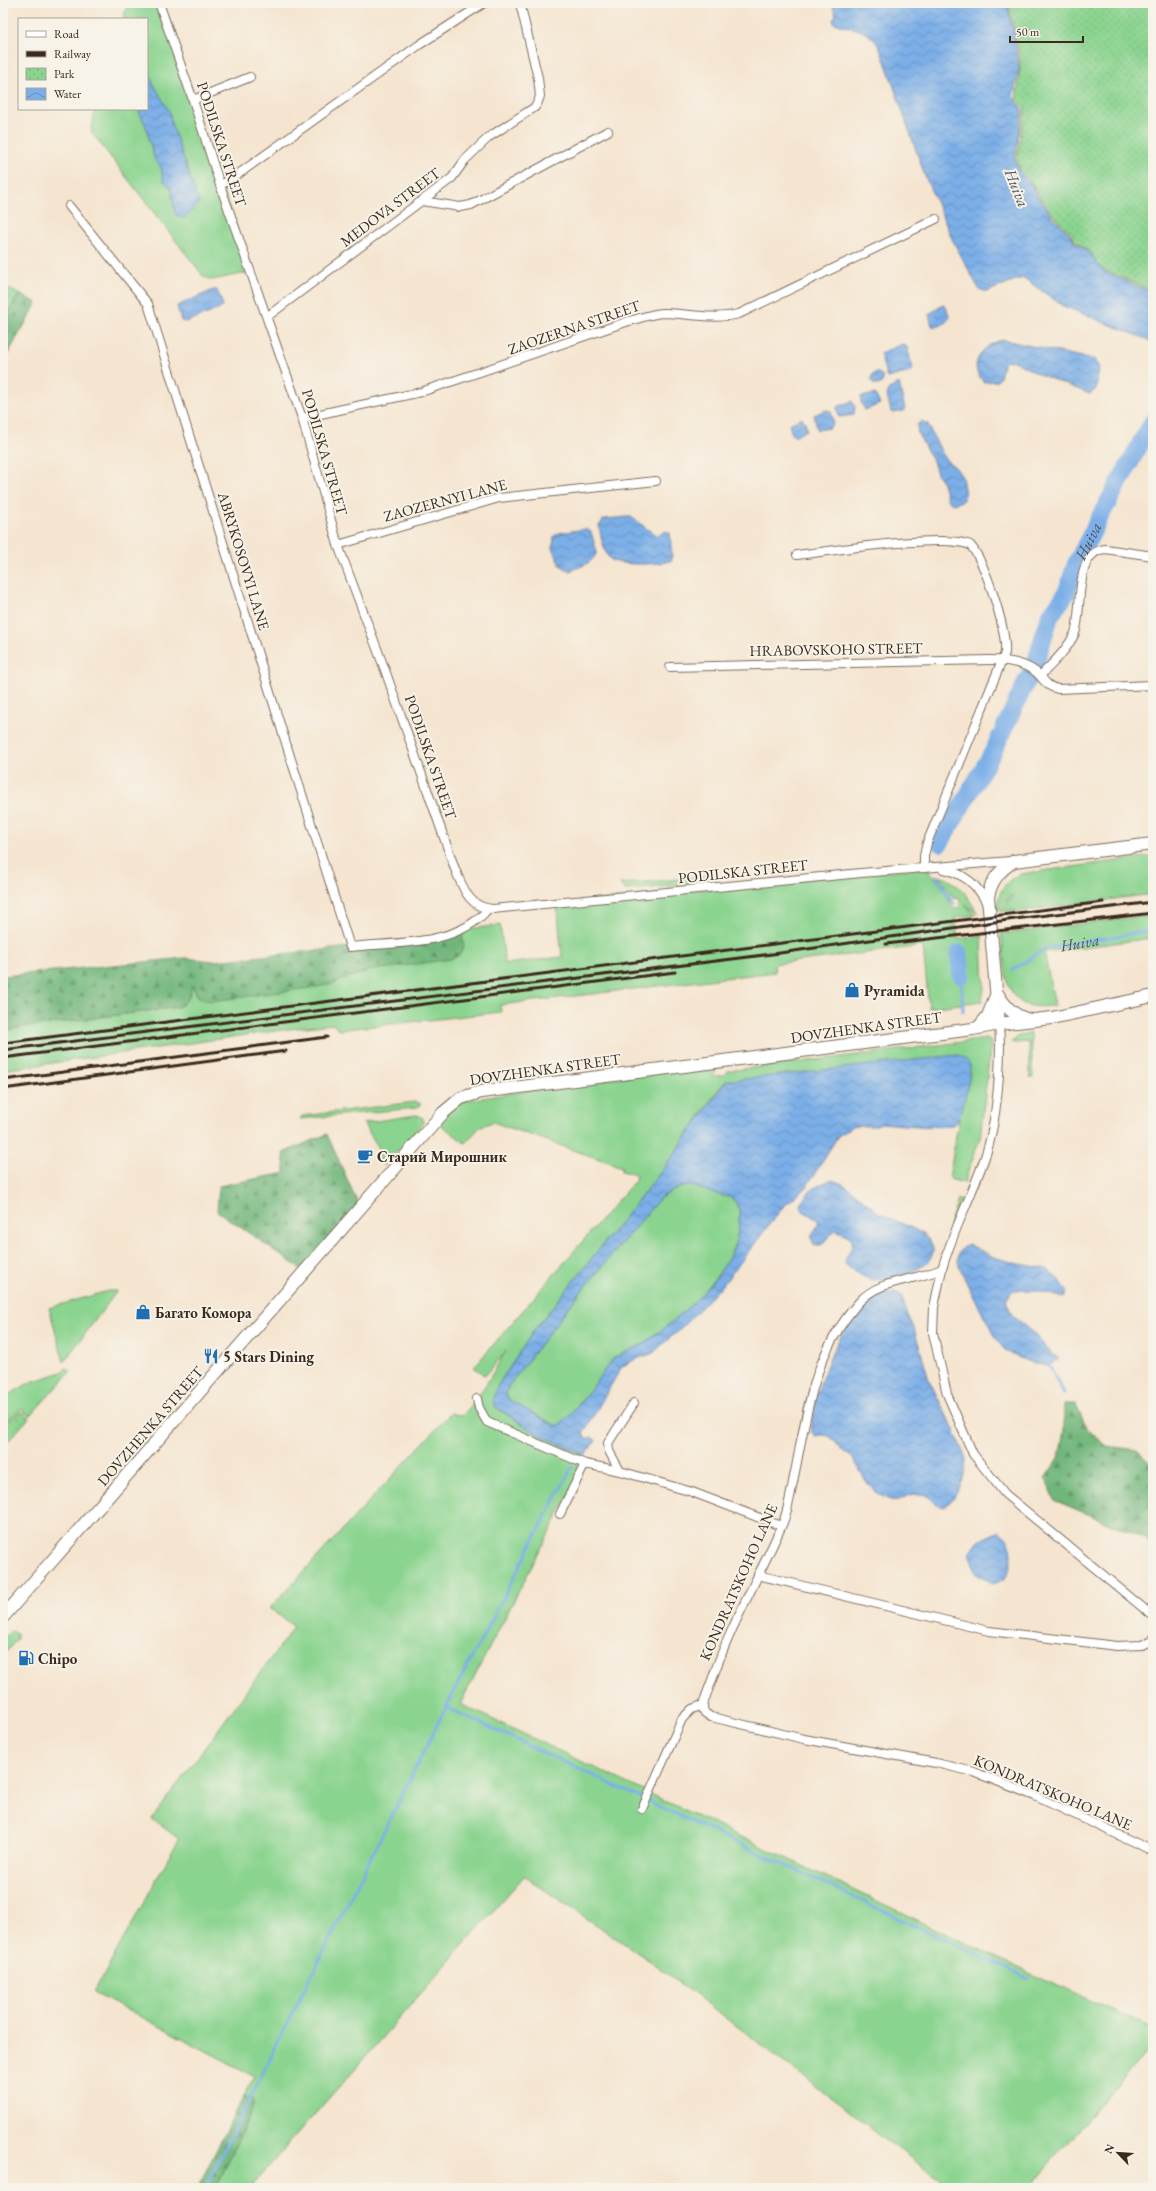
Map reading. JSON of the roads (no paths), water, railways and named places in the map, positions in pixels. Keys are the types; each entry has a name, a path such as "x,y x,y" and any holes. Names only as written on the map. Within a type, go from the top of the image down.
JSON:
{"main road":[{"path":"999,1024 988,907 989,890 994,879 1003,868 1014,861 1153,844"},
{"path":"996,991 1004,1004 1012,1012 1033,1021"},
{"path":"978,1028 984,1023 992,1008 996,991"},
{"name":"DOVZHENKA STREET","path":"3,1617 446,1110 461,1098 480,1092 978,1028 999,1024 1033,1021 1153,996"}],"street":[{"name":"PODILSKA STREET","path":"160,3 220,185 268,316 302,418 338,545 385,670 462,888 473,902 488,909 934,867 1014,861"},
{"path":"220,185 230,180 406,54 484,3"},
{"name":"MEDOVA STREET","path":"268,316 452,178 465,160 489,137 535,106 540,96 538,78 520,3"},
{"path":"193,100 250,77"},
{"path":"422,201 460,207 471,205 608,131"},
{"name":"ABRYKOSOVYI LANE","path":"69,206 148,304 350,947 441,936 470,925 488,909"},
{"name":"ZAOZERNA STREET","path":"302,418 421,392 629,321 649,316 663,313 725,317 739,314 936,219"},
{"name":"ZAOZERNYI LANE","path":"338,545 499,498 656,481"},
{"path":"797,555 935,541 959,541 970,545 981,559 1001,622 1005,649 1002,661 927,842 924,868"},
{"path":"1040,676 1061,655 1075,632 1079,619 1079,600 1083,576 1092,554 1099,550 1105,549 1153,556"},
{"name":"HRABOVSKOHO STREET","path":"670,667 1002,661 1026,667 1040,676 1050,687 1063,690 1153,685"},
{"path":"934,867 957,873 966,878 978,889 988,907"},
{"path":"999,1024 1000,1046 992,1131 985,1158 942,1269 934,1307 932,1333 947,1394 973,1454 1005,1494 1153,1616"},
{"name":"KONDRATSKOHO LANE","path":"942,1269 912,1279 875,1288 860,1300 836,1333 818,1369 811,1388 789,1501 782,1526 721,1655 703,1705 704,1712 714,1717 804,1739 936,1762 974,1772 1035,1796 1153,1851"},
{"path":"477,1399 479,1408 487,1422 585,1464 620,1471 692,1492 782,1526"},
{"path":"620,1471 609,1451 608,1443 634,1403"},
{"path":"560,1514 585,1464"},
{"path":"758,1575 989,1631 1117,1646 1142,1645 1153,1639"},
{"path":"645,1802 682,1718 692,1709 703,1705"}],"water":[{"path":"829,3 1007,3 1018,56 1019,69 1013,97 1023,110 1015,158 1019,171 1031,183 1034,191 1052,216 1072,237 1074,242 1089,252 1103,271 1153,293 1153,342 1063,306 1024,278 1015,280 987,292 979,289 953,241 925,176 881,50 872,37 867,34 834,23 833,20 836,15 833,6"},
{"path":"148,67 153,83 170,113 171,122 199,203 184,219 175,214 171,189 163,180 161,167 155,161 145,124 138,110 148,110"},
{"path":"213,290 217,290 223,305 220,309 186,322 181,321 177,306"},
{"path":"943,305 946,307 950,318 944,324 937,327 932,326 929,314"},
{"path":"1004,340 1096,360 1099,369 1096,389 1090,394 1036,373 1012,360 1004,362 1000,377 997,381 984,382 976,369 979,356 990,345"},
{"path":"903,344 907,347 913,369 911,372 887,378 880,353"},
{"path":"875,373 879,373 883,379 879,385 875,385 871,381 871,377"},
{"path":"899,383 905,409 903,411 893,413 891,411 887,396 888,390"},
{"path":"875,394 880,404 865,410 861,402 861,397"},
{"path":"852,401 855,406 854,415 839,417 837,407"},
{"path":"826,410 831,411 833,424 829,428 817,430 814,415"},
{"path":"802,418 805,421 807,430 795,436 792,435 789,424"},
{"path":"921,421 928,424 946,460 956,468 962,477 965,495 962,501 953,504 948,501 943,483 937,474 933,461 918,434 917,425"},
{"path":"631,517 657,536 666,531 670,533 672,560 660,563 631,564 610,559 604,548 599,526 604,519"},
{"path":"585,529 591,532 597,552 589,562 570,571 560,565 553,548 554,536 559,533"},
{"path":"958,1055 965,1059 970,1065 966,1096 955,1124 930,1127 881,1123 874,1126 853,1126 838,1136 807,1186 783,1207 722,1286 682,1327 653,1353 629,1362 621,1368 583,1434 586,1439 591,1437 596,1440 585,1455 537,1434 494,1406 493,1398 498,1385 535,1329 661,1172 726,1081","holes":["688,1186 730,1197 738,1205 739,1223 736,1241 729,1258 705,1291 675,1319 646,1342 613,1359 570,1415 556,1426 509,1400 506,1394 509,1385 579,1294 660,1198 678,1188"]},
{"path":"830,1180 843,1184 849,1188 884,1216 924,1235 929,1240 933,1249 931,1257 925,1264 904,1275 882,1280 874,1280 862,1276 845,1264 852,1245 851,1238 847,1235 835,1230 821,1245 814,1245 811,1237 818,1225 818,1220 803,1211 800,1204 812,1189"},
{"path":"968,1244 994,1257 1014,1263 1047,1269 1059,1279 1067,1291 1064,1298 1034,1290 1013,1290 1006,1300 1012,1315 1033,1332 1047,1349 1059,1359 1047,1366 1030,1362 1019,1358 1004,1349 1000,1344 964,1278 958,1261 961,1249"},
{"path":"894,1292 900,1294 902,1297 906,1311 914,1328 929,1380 954,1430 966,1459 965,1469 959,1489 953,1499 944,1507 938,1505 927,1496 920,1494 913,1494 899,1500 890,1500 883,1497 866,1481 854,1460 829,1436 815,1436 812,1433 812,1419 819,1386 833,1351 850,1321 867,1303 875,1298"},
{"path":"999,1531 1009,1541 1012,1560 1004,1579 994,1584 975,1573 970,1552 978,1541"}],"waterway":[{"name":"Huiva","path":"1035,665 1050,616 1066,594 1076,564 1101,515 1153,421"},
{"name":"Huiva","path":"940,843 993,752 1030,674"},
{"path":"936,876 954,904"},
{"name":"Huiva","path":"1013,970 1046,948 1153,930"},
{"name":"Huiva","path":"959,953 961,975"},
{"path":"961,975 963,1011"},
{"path":"1047,1362 1064,1393"},
{"path":"205,2188 446,1707 572,1467"},
{"path":"446,1707 1029,1979"}],"railway":[{"path":"3,1043 1103,902"},
{"path":"3,1050 780,953 1015,919 1153,902"},
{"path":"886,944 1153,913"},
{"path":"3,1058 675,972"},
{"path":"3,1080 327,1037"},
{"path":"3,1089 286,1051"}],"place":[{"name":"Pyramida","path":"852,990"},
{"name":"Старий Мирошник","path":"365,1156"},
{"name":"Багато Комора","path":"143,1312"},
{"name":"5 Stars Dining","path":"211,1356"},
{"name":"Chipo","path":"26,1658"}]}
